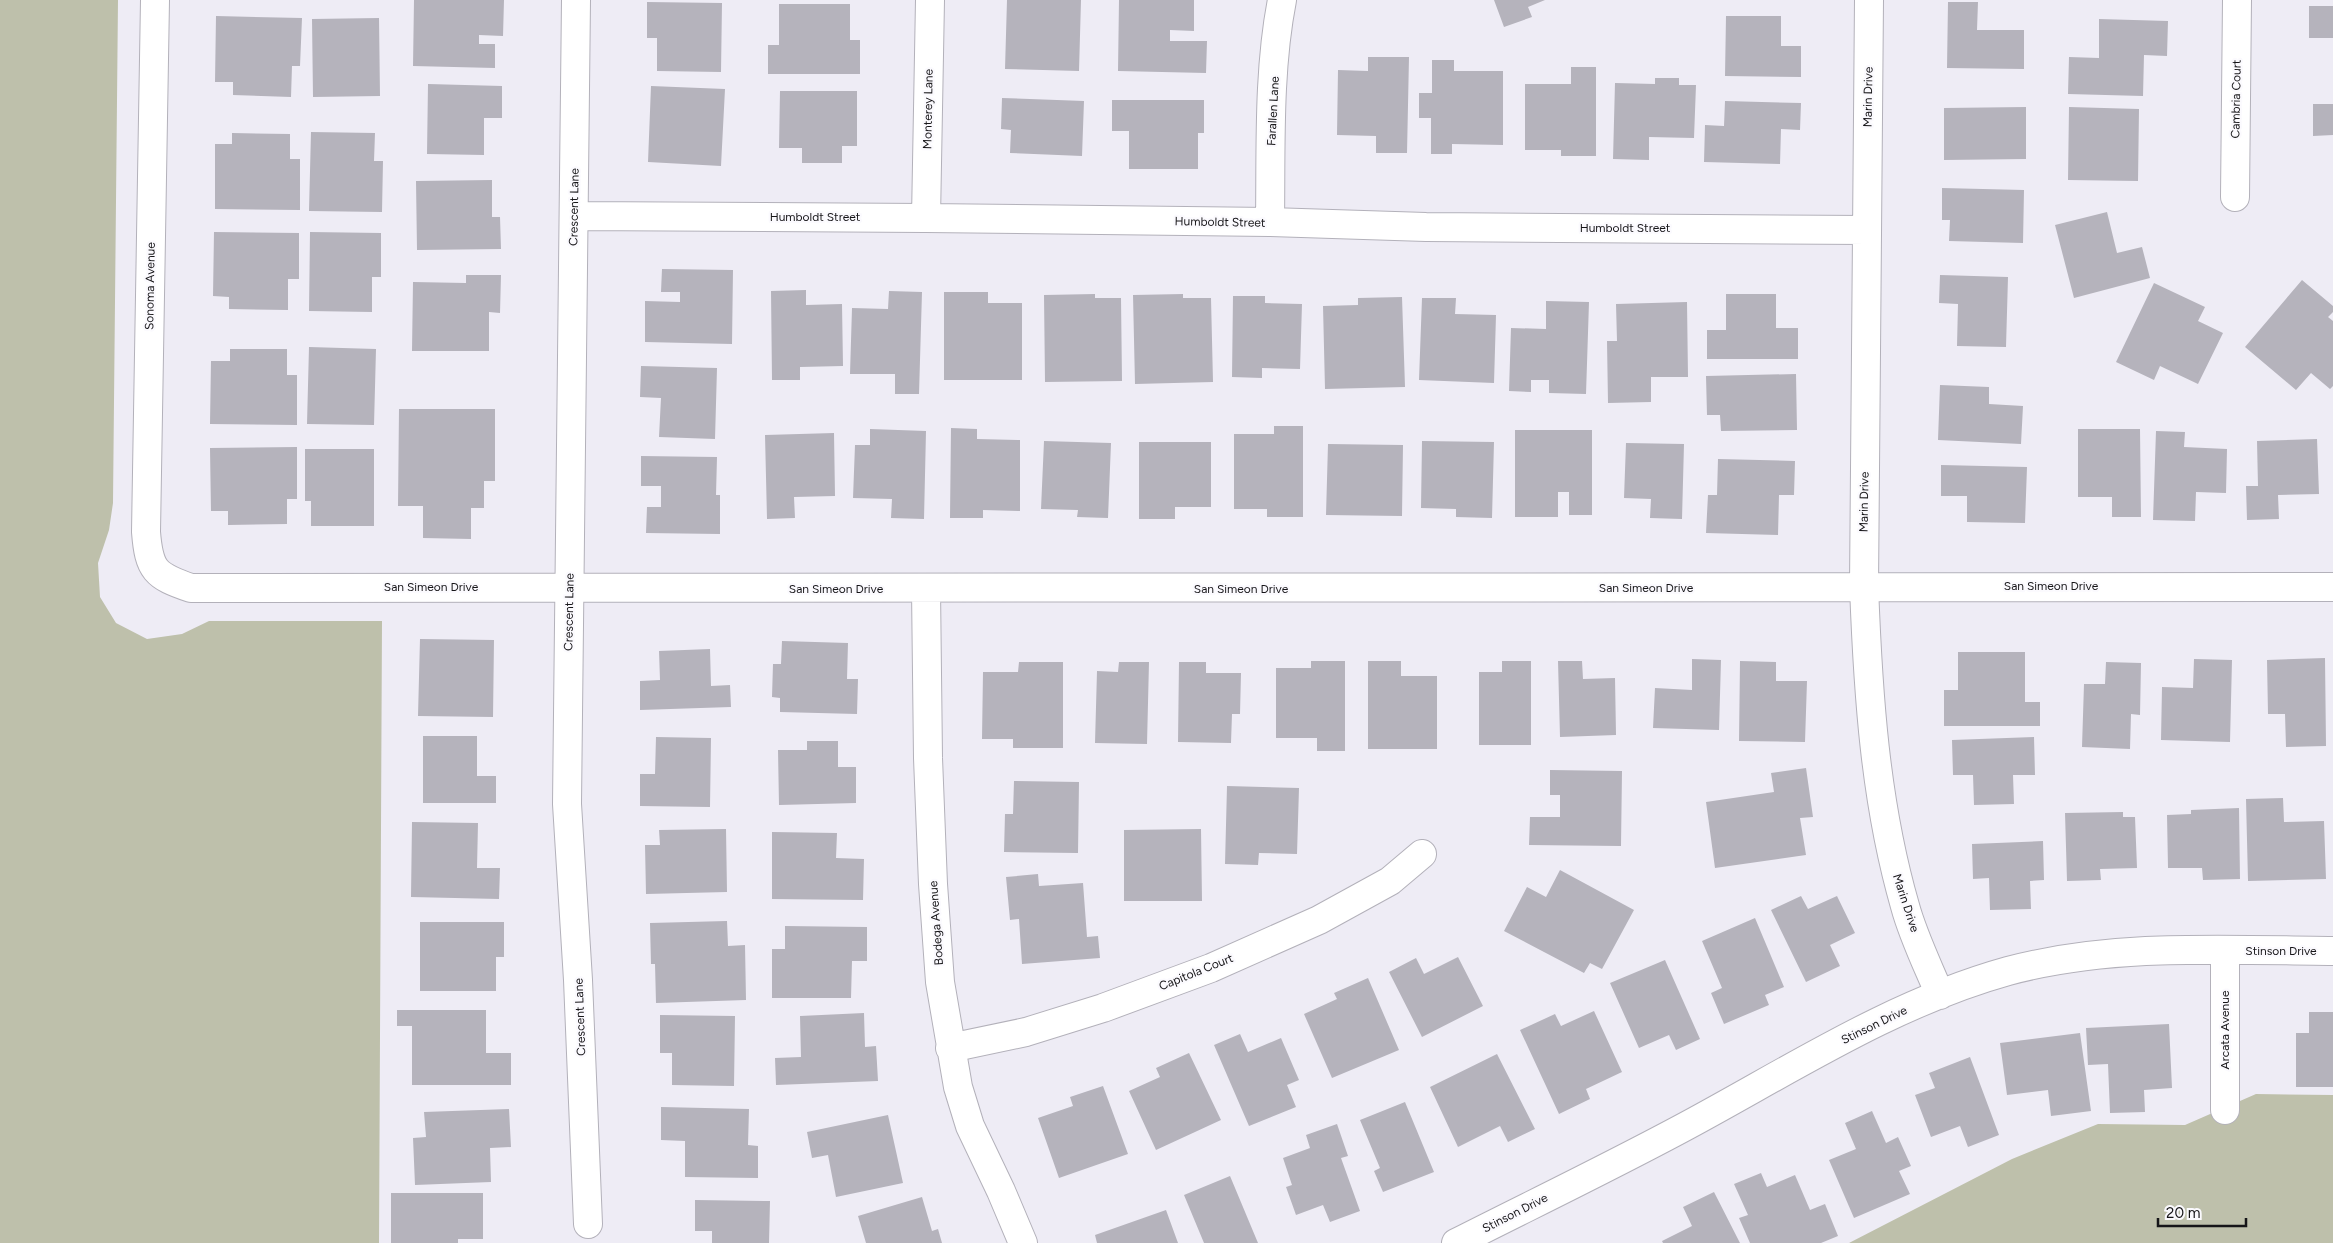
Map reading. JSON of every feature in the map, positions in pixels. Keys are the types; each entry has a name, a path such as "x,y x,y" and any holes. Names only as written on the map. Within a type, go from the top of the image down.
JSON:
{"street":[{"name":"Sonoma Avenue","path":"154,570 147,552 146,532 155,0"},
{"name":"Crescent Lane","path":"576,0 567,804 578,980 588,1224"},
{"name":"Monterey Lane","path":"926,218 930,0"},
{"name":"Farallen Lane","path":"1270,222 1271,119 1278,20 1282,0"},
{"name":"Marin Drive","path":"1869,0 1864,586 1866,655 1877,767 1887,840 1905,909 1940,995"},
{"name":"Cambria Court","path":"2236,197 2237,0"},
{"name":"Humboldt Street","path":"574,216 926,218 1270,222 1426,227 1867,230"},
{"name":"San Simeon Drive","path":"154,570 171,582 191,588 2333,587"},
{"name":"Bodega Avenue","path":"926,589 928,758 933,884 940,982 958,1087 970,1126 1023,1243"},
{"name":"Capitola Court","path":"950,1048 1026,1032 1103,1008 1211,968 1326,916 1390,881 1422,854"},
{"name":"Stinson Drive","path":"1456,1243 1687,1125 1869,1027 1940,995 2008,971 2098,953 2225,950 2333,951"},
{"name":"Arcata Avenue","path":"2225,950 2225,1110"}],"green space":[{"path":"0,0 118,0 113,503 109,530 98,563 100,597 116,623 147,639 182,634 209,621 382,621 379,1243 0,1243"},
{"path":"2256,1094 2333,1095 2333,1243 1849,1243 2012,1159 2098,1124 2185,1125"}],"building":[{"path":"414,0 504,0 503,36 479,35 479,44 495,44 495,68 413,66"},
{"path":"1007,0 1081,0 1079,71 1005,69"},
{"path":"1119,0 1194,0 1194,31 1170,30 1170,41 1207,41 1206,73 1118,71"},
{"path":"1494,0 1545,0 1528,7 1532,17 1504,27"},
{"path":"647,2 722,3 721,72 657,71 657,38 647,38"},
{"path":"1948,2 1978,2 1977,30 2024,30 2024,69 1947,68"},
{"path":"779,4 850,4 850,40 860,40 860,74 768,74 768,45 779,45"},
{"path":"2309,6 2333,6 2333,38 2309,38"},
{"path":"216,16 302,18 300,66 292,66 291,97 233,95 233,82 215,82"},
{"path":"1726,16 1781,16 1781,46 1801,46 1801,77 1725,76"},
{"path":"379,18 380,96 313,97 312,19"},
{"path":"2099,19 2168,21 2167,56 2144,55 2143,96 2068,94 2069,57 2099,58"},
{"path":"1368,57 1409,57 1407,153 1376,153 1376,136 1337,135 1338,70 1368,71"},
{"path":"1432,60 1454,60 1454,71 1503,71 1503,145 1452,144 1452,154 1431,154 1431,118 1419,118 1419,93 1432,93"},
{"path":"1571,67 1596,67 1596,156 1561,156 1561,150 1525,150 1525,84 1571,84"},
{"path":"1655,78 1679,78 1679,85 1696,85 1694,138 1649,137 1649,160 1613,159 1615,83 1655,84"},
{"path":"428,84 502,86 502,118 484,118 484,155 427,154"},
{"path":"651,86 725,89 721,166 648,162"},
{"path":"780,91 857,91 857,146 842,146 842,163 802,163 802,148 779,148"},
{"path":"1002,98 1084,101 1082,156 1010,153 1011,130 1001,129"},
{"path":"1112,100 1204,100 1204,133 1198,133 1198,169 1129,169 1129,131 1112,131"},
{"path":"1725,101 1801,103 1800,130 1781,129 1780,164 1704,162 1705,125 1724,126"},
{"path":"2313,104 2333,104 2333,135 2313,136"},
{"path":"2026,107 2026,159 1944,160 1944,108"},
{"path":"2069,107 2139,109 2138,181 2068,180"},
{"path":"311,132 375,133 374,161 383,161 382,212 309,211"},
{"path":"232,133 290,134 290,159 300,159 300,210 215,209 215,144 232,144"},
{"path":"492,180 492,217 500,217 501,249 417,250 416,181"},
{"path":"1942,188 2024,190 2023,243 1949,241 1950,220 1942,220"},
{"path":"2107,212 2117,253 2142,247 2150,278 2074,298 2055,225"},
{"path":"214,232 299,233 299,279 288,279 288,310 229,309 229,297 213,296"},
{"path":"310,232 381,233 381,277 372,277 372,312 309,311"},
{"path":"662,269 733,270 732,344 645,342 645,301 680,302 680,292 661,292"},
{"path":"466,275 501,275 500,313 489,312 489,351 412,351 413,282 466,283"},
{"path":"1940,275 2008,277 2006,347 1957,346 1958,304 1939,303"},
{"path":"2302,280 2333,306 2333,312 2328,317 2333,321 2333,386 2330,389 2311,373 2296,390 2245,347"},
{"path":"2154,283 2205,307 2198,321 2223,333 2198,384 2160,366 2154,380 2116,362"},
{"path":"806,290 806,305 842,304 843,366 800,367 800,380 772,380 771,291"},
{"path":"889,291 922,292 919,394 895,394 895,374 850,374 852,308 888,309"},
{"path":"944,292 988,292 988,303 1022,303 1022,380 944,380"},
{"path":"1095,294 1095,298 1121,298 1122,381 1045,382 1044,295"},
{"path":"1183,294 1183,298 1211,298 1213,382 1135,384 1133,295"},
{"path":"1726,294 1776,294 1776,328 1798,328 1798,359 1707,359 1707,330 1726,330"},
{"path":"1233,296 1265,296 1265,303 1302,304 1300,369 1262,368 1262,378 1232,377"},
{"path":"1402,297 1405,387 1325,389 1323,306 1358,305 1358,298"},
{"path":"1422,298 1456,298 1455,314 1496,315 1494,383 1419,380"},
{"path":"1546,301 1589,302 1586,394 1549,393 1549,380 1531,380 1531,392 1509,391 1511,328 1546,329"},
{"path":"1687,302 1688,377 1651,377 1651,402 1608,403 1607,341 1617,341 1616,304"},
{"path":"309,347 376,349 374,425 307,424"},
{"path":"230,349 287,349 287,375 297,375 297,425 210,424 211,361 230,361"},
{"path":"641,366 717,368 715,439 659,437 661,398 640,397"},
{"path":"1796,374 1797,430 1721,431 1720,415 1707,415 1706,376"},
{"path":"1940,385 1989,387 1989,404 2023,406 2021,444 1938,440"},
{"path":"399,409 495,409 495,481 484,481 484,508 471,508 471,539 423,538 423,506 398,506"},
{"path":"1274,426 1303,426 1303,517 1267,517 1267,509 1234,509 1234,434 1274,434"},
{"path":"951,428 977,429 977,439 1020,440 1020,511 983,510 983,518 950,518"},
{"path":"870,429 926,431 924,519 891,518 892,499 853,498 855,445 870,445"},
{"path":"2078,429 2140,429 2141,517 2112,517 2112,497 2078,497"},
{"path":"1515,430 1592,430 1592,515 1569,515 1569,492 1558,492 1558,517 1515,517"},
{"path":"2156,431 2185,432 2184,447 2227,449 2226,493 2196,492 2195,521 2153,520"},
{"path":"834,433 835,496 794,497 795,518 767,519 765,435"},
{"path":"2317,439 2319,494 2278,495 2279,519 2247,520 2246,486 2258,486 2257,441"},
{"path":"1044,441 1111,443 1108,518 1077,517 1078,510 1041,509"},
{"path":"1422,441 1494,442 1492,518 1456,517 1456,509 1421,508"},
{"path":"1139,442 1211,442 1211,507 1175,507 1175,519 1139,519"},
{"path":"1626,443 1684,444 1682,519 1650,518 1651,499 1624,498"},
{"path":"1328,444 1403,445 1402,516 1326,515"},
{"path":"297,447 297,499 287,499 287,524 228,525 228,511 211,511 210,448"},
{"path":"305,449 374,449 374,526 311,526 311,501 305,501"},
{"path":"641,456 717,457 716,495 720,495 720,534 646,533 647,507 661,507 661,486 641,486"},
{"path":"1718,459 1795,461 1794,495 1779,495 1778,535 1706,533 1708,495 1717,495"},
{"path":"1941,465 2027,467 2025,523 1967,522 1967,496 1941,496"},
{"path":"420,639 494,640 493,717 418,716"},
{"path":"782,641 848,643 847,679 858,679 857,714 780,712 780,698 772,697 773,664 781,664"},
{"path":"710,649 711,686 730,685 731,707 640,710 640,681 660,680 659,651"},
{"path":"1958,652 2025,652 2025,702 2040,702 2040,726 1944,726 1944,690 1958,690"},
{"path":"2325,658 2326,746 2286,747 2285,714 2268,714 2267,660"},
{"path":"1692,659 1721,660 1719,730 1653,728 1655,688 1692,690"},
{"path":"2194,659 2232,660 2230,742 2161,740 2162,687 2193,688"},
{"path":"1311,661 1345,661 1345,751 1317,751 1317,738 1276,738 1276,668 1311,668"},
{"path":"1368,661 1401,661 1401,676 1437,676 1437,749 1368,749"},
{"path":"1502,661 1531,661 1531,745 1479,745 1479,672 1502,672"},
{"path":"1558,661 1582,661 1583,679 1615,678 1616,735 1560,737"},
{"path":"1740,661 1776,662 1776,681 1807,681 1805,742 1739,741"},
{"path":"1019,662 1063,662 1063,748 1013,748 1013,739 982,739 983,672 1018,672"},
{"path":"1119,662 1149,662 1147,744 1095,743 1097,671 1118,672"},
{"path":"1179,662 1206,662 1206,673 1241,673 1240,714 1232,714 1231,743 1178,742"},
{"path":"2106,662 2141,663 2140,715 2131,714 2130,749 2082,747 2084,684 2105,684"},
{"path":"423,736 477,736 477,776 496,776 496,803 423,803"},
{"path":"656,737 711,738 710,807 640,806 640,774 655,774"},
{"path":"2034,737 2035,775 2013,775 2014,804 1974,805 1973,775 1953,775 1952,740"},
{"path":"807,741 838,741 838,767 856,767 856,803 779,805 778,750 807,750"},
{"path":"1806,768 1813,817 1800,818 1806,855 1715,868 1706,802 1774,792 1771,773"},
{"path":"1550,770 1622,771 1621,846 1529,845 1530,817 1560,817 1560,795 1550,795"},
{"path":"1014,781 1079,782 1078,853 1004,852 1005,814 1013,814"},
{"path":"1227,786 1299,788 1297,854 1259,853 1258,865 1225,864"},
{"path":"2283,798 2284,822 2324,821 2326,879 2248,881 2246,799"},
{"path":"2239,808 2240,879 2203,880 2202,868 2168,868 2167,815 2191,814 2191,810"},
{"path":"2123,812 2123,817 2135,817 2137,868 2100,869 2101,880 2067,881 2065,813"},
{"path":"412,822 478,823 477,868 500,868 499,899 411,897"},
{"path":"726,829 727,892 646,894 645,845 660,845 659,830"},
{"path":"1201,829 1202,901 1124,901 1124,830"},
{"path":"772,832 837,833 836,858 864,859 863,900 772,899"},
{"path":"2043,841 2044,880 2030,881 2031,909 1990,910 1989,878 1973,879 1972,844"},
{"path":"1560,870 1634,910 1602,969 1590,963 1584,973 1504,931 1527,887 1546,897"},
{"path":"1038,874 1039,886 1083,883 1087,937 1098,936 1100,958 1022,964 1019,919 1010,920 1006,877"},
{"path":"1801,896 1808,909 1837,896 1855,933 1830,945 1840,966 1806,982 1771,910"},
{"path":"1755,918 1784,987 1765,995 1769,1005 1724,1024 1711,993 1722,988 1702,941"},
{"path":"727,921 728,946 745,945 746,1000 656,1003 655,964 651,964 650,923"},
{"path":"420,922 504,922 504,957 496,957 496,991 420,991"},
{"path":"785,926 867,927 867,961 852,961 851,998 772,998 772,949 785,949"},
{"path":"1458,957 1483,1006 1422,1037 1389,972 1416,958 1424,974"},
{"path":"1665,960 1700,1039 1676,1050 1669,1035 1639,1048 1610,983"},
{"path":"1368,978 1399,1050 1332,1078 1304,1014 1337,999 1334,993"},
{"path":"397,1010 486,1010 486,1053 511,1053 511,1085 412,1085 412,1026 397,1026"},
{"path":"1594,1011 1622,1072 1586,1089 1590,1099 1559,1114 1520,1030 1555,1014 1561,1026"},
{"path":"2309,1012 2333,1012 2333,1087 2296,1087 2296,1033 2309,1033"},
{"path":"864,1013 865,1047 876,1046 878,1081 776,1085 775,1058 801,1057 800,1016"},
{"path":"660,1015 735,1016 734,1086 672,1085 672,1053 660,1053"},
{"path":"2169,1024 2172,1088 2144,1090 2145,1112 2110,1113 2108,1064 2088,1065 2086,1028"},
{"path":"2080,1033 2091,1111 2051,1116 2048,1090 2007,1095 2000,1043"},
{"path":"1240,1034 1248,1052 1281,1038 1299,1080 1287,1085 1296,1107 1249,1126 1214,1045"},
{"path":"1189,1053 1221,1120 1156,1150 1129,1091 1160,1077 1156,1068"},
{"path":"1497,1054 1535,1129 1508,1142 1500,1126 1458,1147 1430,1087"},
{"path":"1970,1057 1999,1135 1968,1147 1960,1126 1931,1137 1915,1095 1935,1088 1929,1073"},
{"path":"1103,1086 1128,1154 1059,1178 1038,1118 1073,1106 1070,1097"},
{"path":"1405,1102 1434,1172 1383,1192 1374,1171 1380,1168 1360,1120"},
{"path":"661,1107 749,1109 748,1145 758,1146 758,1178 685,1177 685,1141 661,1140"},
{"path":"509,1109 511,1147 490,1148 491,1182 415,1185 413,1138 426,1137 424,1112"},
{"path":"1872,1111 1886,1143 1898,1137 1911,1166 1899,1171 1910,1194 1854,1218 1829,1160 1856,1149 1845,1123"},
{"path":"888,1115 903,1183 836,1197 828,1155 812,1158 807,1132"},
{"path":"1337,1124 1348,1156 1341,1158 1360,1211 1330,1222 1323,1205 1296,1215 1286,1187 1292,1185 1283,1158 1310,1148 1306,1135"},
{"path":"1761,1173 1767,1187 1795,1175 1810,1210 1825,1204 1838,1236 1821,1243 1750,1243 1739,1218 1748,1215 1734,1184"},
{"path":"1230,1176 1258,1243 1204,1243 1184,1195"},
{"path":"1714,1192 1740,1243 1663,1243 1662,1241 1692,1226 1683,1207"},
{"path":"391,1193 483,1193 483,1239 458,1239 458,1243 391,1243"},
{"path":"922,1197 932,1231 938,1229 942,1243 866,1243 858,1216"},
{"path":"695,1200 770,1201 769,1243 712,1243 712,1231 695,1231"},
{"path":"1166,1210 1178,1243 1097,1243 1095,1235"}]}
